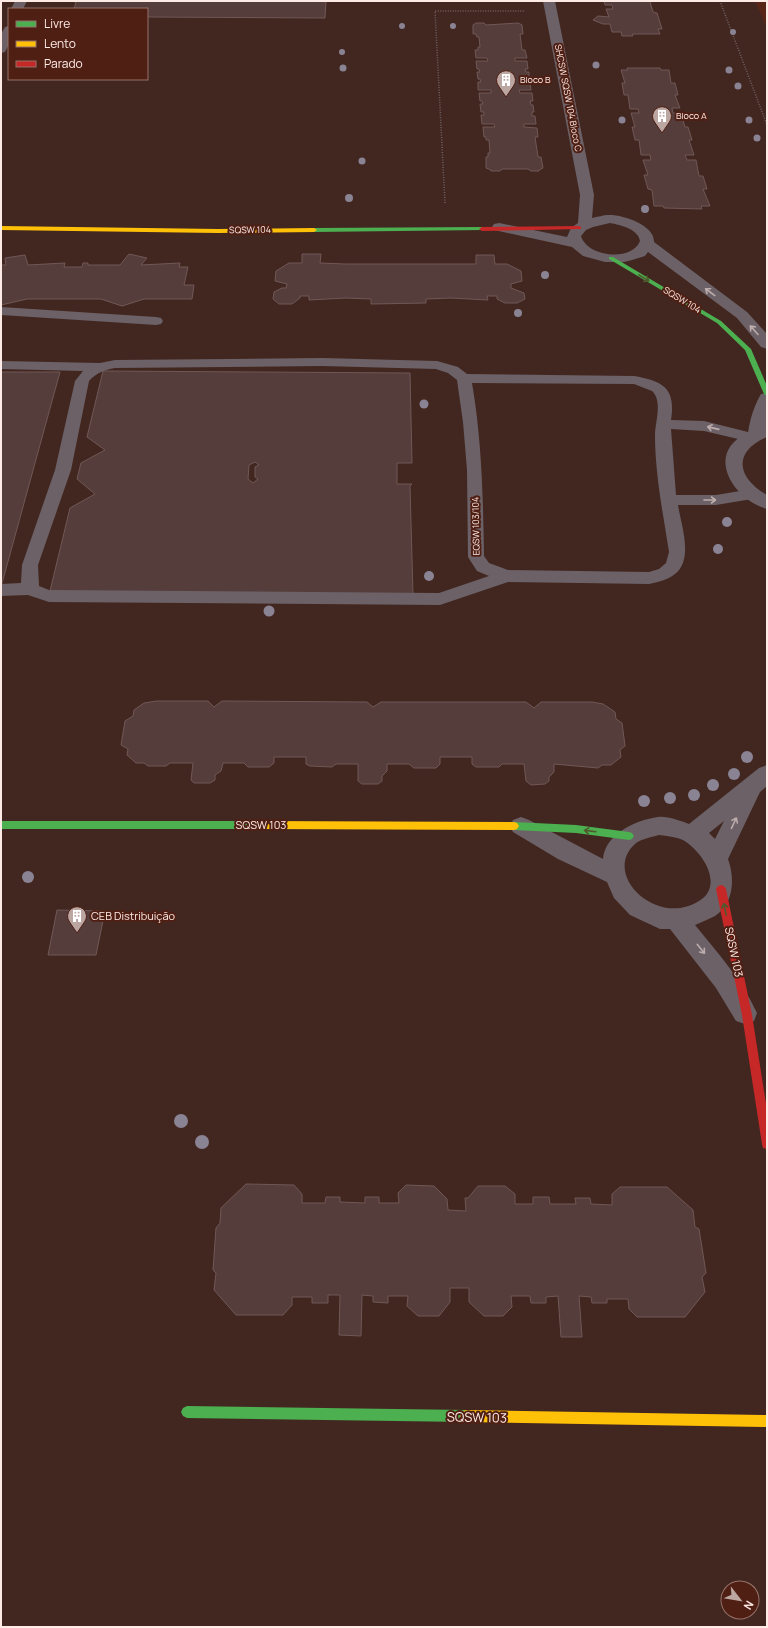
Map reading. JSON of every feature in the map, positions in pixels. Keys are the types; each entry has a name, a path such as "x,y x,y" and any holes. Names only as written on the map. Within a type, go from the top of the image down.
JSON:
{"street":[{"name":"SHCSW SQSW 104 Bloco C","path":"550,6 587,195 582,226 575,233 574,238 577,244"},
{"path":"1,49 8,32"},
{"path":"577,244 590,254 611,258 630,256 644,249 647,244 647,238 643,232 587,195"},
{"path":"582,226 610,220 628,223"},
{"name":"SQSW 104","path":"1,228 218,231 582,226"},
{"name":"SQSW 104","path":"499,227 577,244"},
{"name":"SQSW 104","path":"647,244 742,316 767,345"},
{"name":"SQSW 104","path":"611,258 719,322 748,348 767,394"},
{"name":"SQSW 104","path":"748,348 767,345"},
{"path":"761,501 745,489 736,477 732,464 734,452 743,442 758,434 758,420 767,398"},
{"path":"692,834 759,780"},
{"path":"717,858 759,780"},
{"name":"SQSW 103","path":"1,824 521,826 576,829 629,836"},
{"name":"SQSW 103","path":"521,826 566,852 613,874"},
{"path":"658,826 675,828 692,834 706,845 717,858 722,874 721,889 714,903 701,913 684,919 666,919 647,914 631,903 619,890 613,874 613,860 618,846 629,836 642,829 658,826"},
{"name":"SQSW 103","path":"721,889 747,1015 767,1144"},
{"name":"SQSW 103","path":"676,919 725,980 747,1015"},
{"name":"SQSW 103","path":"187,1412 767,1421"}],"lane":[{"path":"1,311 156,321"},
{"path":"1,365 100,366 114,364 314,362 437,365 453,370 464,378"},
{"path":"100,366 86,375 82,381 63,470 30,565 28,580 30,588 38,595 440,599 507,576"},
{"name":"EQSW 103/104","path":"464,378 634,380 647,382 653,384 663,394 666,401 663,424 666,474 671,500 677,560 673,568 667,572 650,578 507,576 483,567 476,556 475,470 471,422 464,378"},
{"path":"663,424 704,426 758,434"},
{"path":"671,500 761,501"},
{"path":"1,590 30,588"}],"path":[{"path":"720,1 767,125"},
{"path":"446,228 435,11 550,6"}],"shaded area":[{"path":"755,1 767,1 767,28"}],"building":[{"path":"71,1 326,1 325,18 148,17 148,8 74,8 76,2"},
{"path":"604,1 653,1 650,2 653,12 657,13 662,29 658,29 660,34 632,34 633,36 622,36 621,32 612,32 610,24 603,24 593,20 598,16 609,17 606,9 613,9 612,5 605,5"},
{"name":"Bloco B","path":"476,23 484,23 486,25 518,23 522,25 523,34 520,34 522,50 525,50 527,58 515,58 515,61 527,61 528,69 525,69 526,72 529,72 529,79 527,79 527,82 530,82 531,90 519,90 520,93 532,93 533,101 530,101 531,105 533,105 534,112 532,112 532,116 535,116 536,124 524,124 524,127 537,128 538,137 535,137 538,157 541,157 543,168 539,171 531,171 528,169 502,169 500,171 491,171 486,168 486,157 488,157 488,153 490,153 489,140 486,140 486,137 484,137 483,127 495,127 494,124 482,124 481,115 484,115 484,112 481,112 480,104 483,104 482,101 480,101 479,93 491,93 491,90 478,90 478,82 481,82 480,79 478,79 477,72 480,72 479,69 477,69 476,61 488,61 487,58 476,58 475,50 478,50 478,47 480,47 479,37 477,37 476,34 473,34 473,25"},
{"name":"Bloco A","path":"627,68 660,68 661,70 669,70 671,83 675,83 678,95 675,95 680,108 672,108 673,113 681,113 685,127 688,127 692,140 689,140 694,155 685,155 687,160 696,160 699,176 703,176 707,189 703,189 710,206 701,206 702,209 664,208 663,206 654,206 652,190 648,189 644,175 648,175 643,160 651,160 650,155 641,155 639,140 635,140 632,127 635,127 631,113 639,113 638,109 630,109 628,95 624,95 622,83 625,83 621,70 628,70"},
{"path":"129,254 147,258 141,265 180,263 179,267 188,267 184,285 194,285 192,299 144,299 122,306 101,299 27,299 1,305 1,265 6,265 5,258 25,255 28,265 65,263 64,267 82,267 83,263 88,263 88,265 120,265"},
{"path":"302,254 321,254 320,263 345,264 476,264 476,255 494,255 495,264 507,264 521,271 522,281 511,284 511,288 524,293 525,299 517,303 505,303 497,299 497,296 487,296 488,300 451,298 426,299 426,303 371,304 371,299 346,298 309,300 309,296 300,296 300,298 292,304 279,304 273,299 274,292 282,288 286,288 287,284 275,281 276,271 289,263 302,263"},
{"path":"103,371 410,373 412,463 397,463 397,484 412,484 410,486 413,595 50,591 70,508 95,494 77,479 81,463 105,450 87,437","holes":["255,462 259,465 255,467 255,477 258,479 253,483 248,479 249,465"]},
{"path":"1,372 60,372 1,587"},
{"path":"157,701 208,701 214,707 222,701 367,702 373,707 381,702 526,702 534,708 541,702 592,702 603,704 615,712 616,719 622,723 625,746 620,750 621,757 611,765 602,765 598,768 554,764 554,772 549,777 549,781 545,784 531,785 526,781 524,764 502,764 499,767 476,767 472,764 472,757 440,757 440,764 436,768 414,768 409,764 387,764 387,771 382,776 382,781 378,784 362,784 358,781 358,764 336,764 332,767 310,766 306,764 306,757 274,757 274,763 269,767 248,767 244,763 223,763 221,771 215,775 215,780 210,783 194,783 191,780 193,763 170,763 166,766 148,766 144,763 136,763 127,755 128,749 121,745 125,721 133,716 134,710 144,703"},
{"name":"CEB Distribuição","path":"57,910 105,911 96,955 48,955"},
{"path":"246,1184 294,1185 302,1194 302,1203 325,1203 326,1197 340,1197 340,1202 365,1203 365,1197 379,1197 379,1203 399,1203 398,1193 406,1185 434,1186 447,1199 448,1210 466,1211 465,1198 468,1198 478,1186 505,1186 515,1194 515,1204 533,1204 533,1197 549,1197 550,1204 576,1204 575,1198 590,1198 591,1204 612,1205 612,1194 620,1187 667,1187 693,1210 695,1227 699,1229 706,1273 702,1277 705,1292 685,1317 637,1317 629,1309 628,1299 607,1299 607,1303 592,1303 591,1297 579,1296 582,1337 561,1337 558,1296 546,1297 546,1303 531,1303 530,1296 511,1296 512,1307 503,1316 484,1316 469,1302 469,1288 450,1288 450,1302 439,1316 418,1316 407,1306 408,1296 388,1296 388,1303 373,1302 373,1296 362,1295 361,1336 339,1335 340,1295 328,1295 328,1303 312,1303 312,1297 292,1297 292,1305 283,1315 236,1315 214,1290 216,1273 213,1270 216,1228 220,1223 221,1208"}],"traffic: fast":[{"path":"314,230 482,229"},
{"path":"611,258 719,322 748,349 767,394"},
{"path":"1,825 256,825"},
{"path":"514,826 576,829 629,836"},
{"path":"187,1412 466,1416"}],"traffic: slow":[{"path":"1,228 218,231 314,230"},
{"path":"256,825 514,826"},
{"path":"466,1416 767,1421"}],"traffic: jam":[{"path":"482,229 579,228"},
{"path":"721,889 747,1015 767,1144"}],"place":[{"name":"Bloco B","path":"506,97"},
{"name":"Bloco A","path":"662,133"},
{"name":"CEB Distribuição","path":"77,933"}]}
